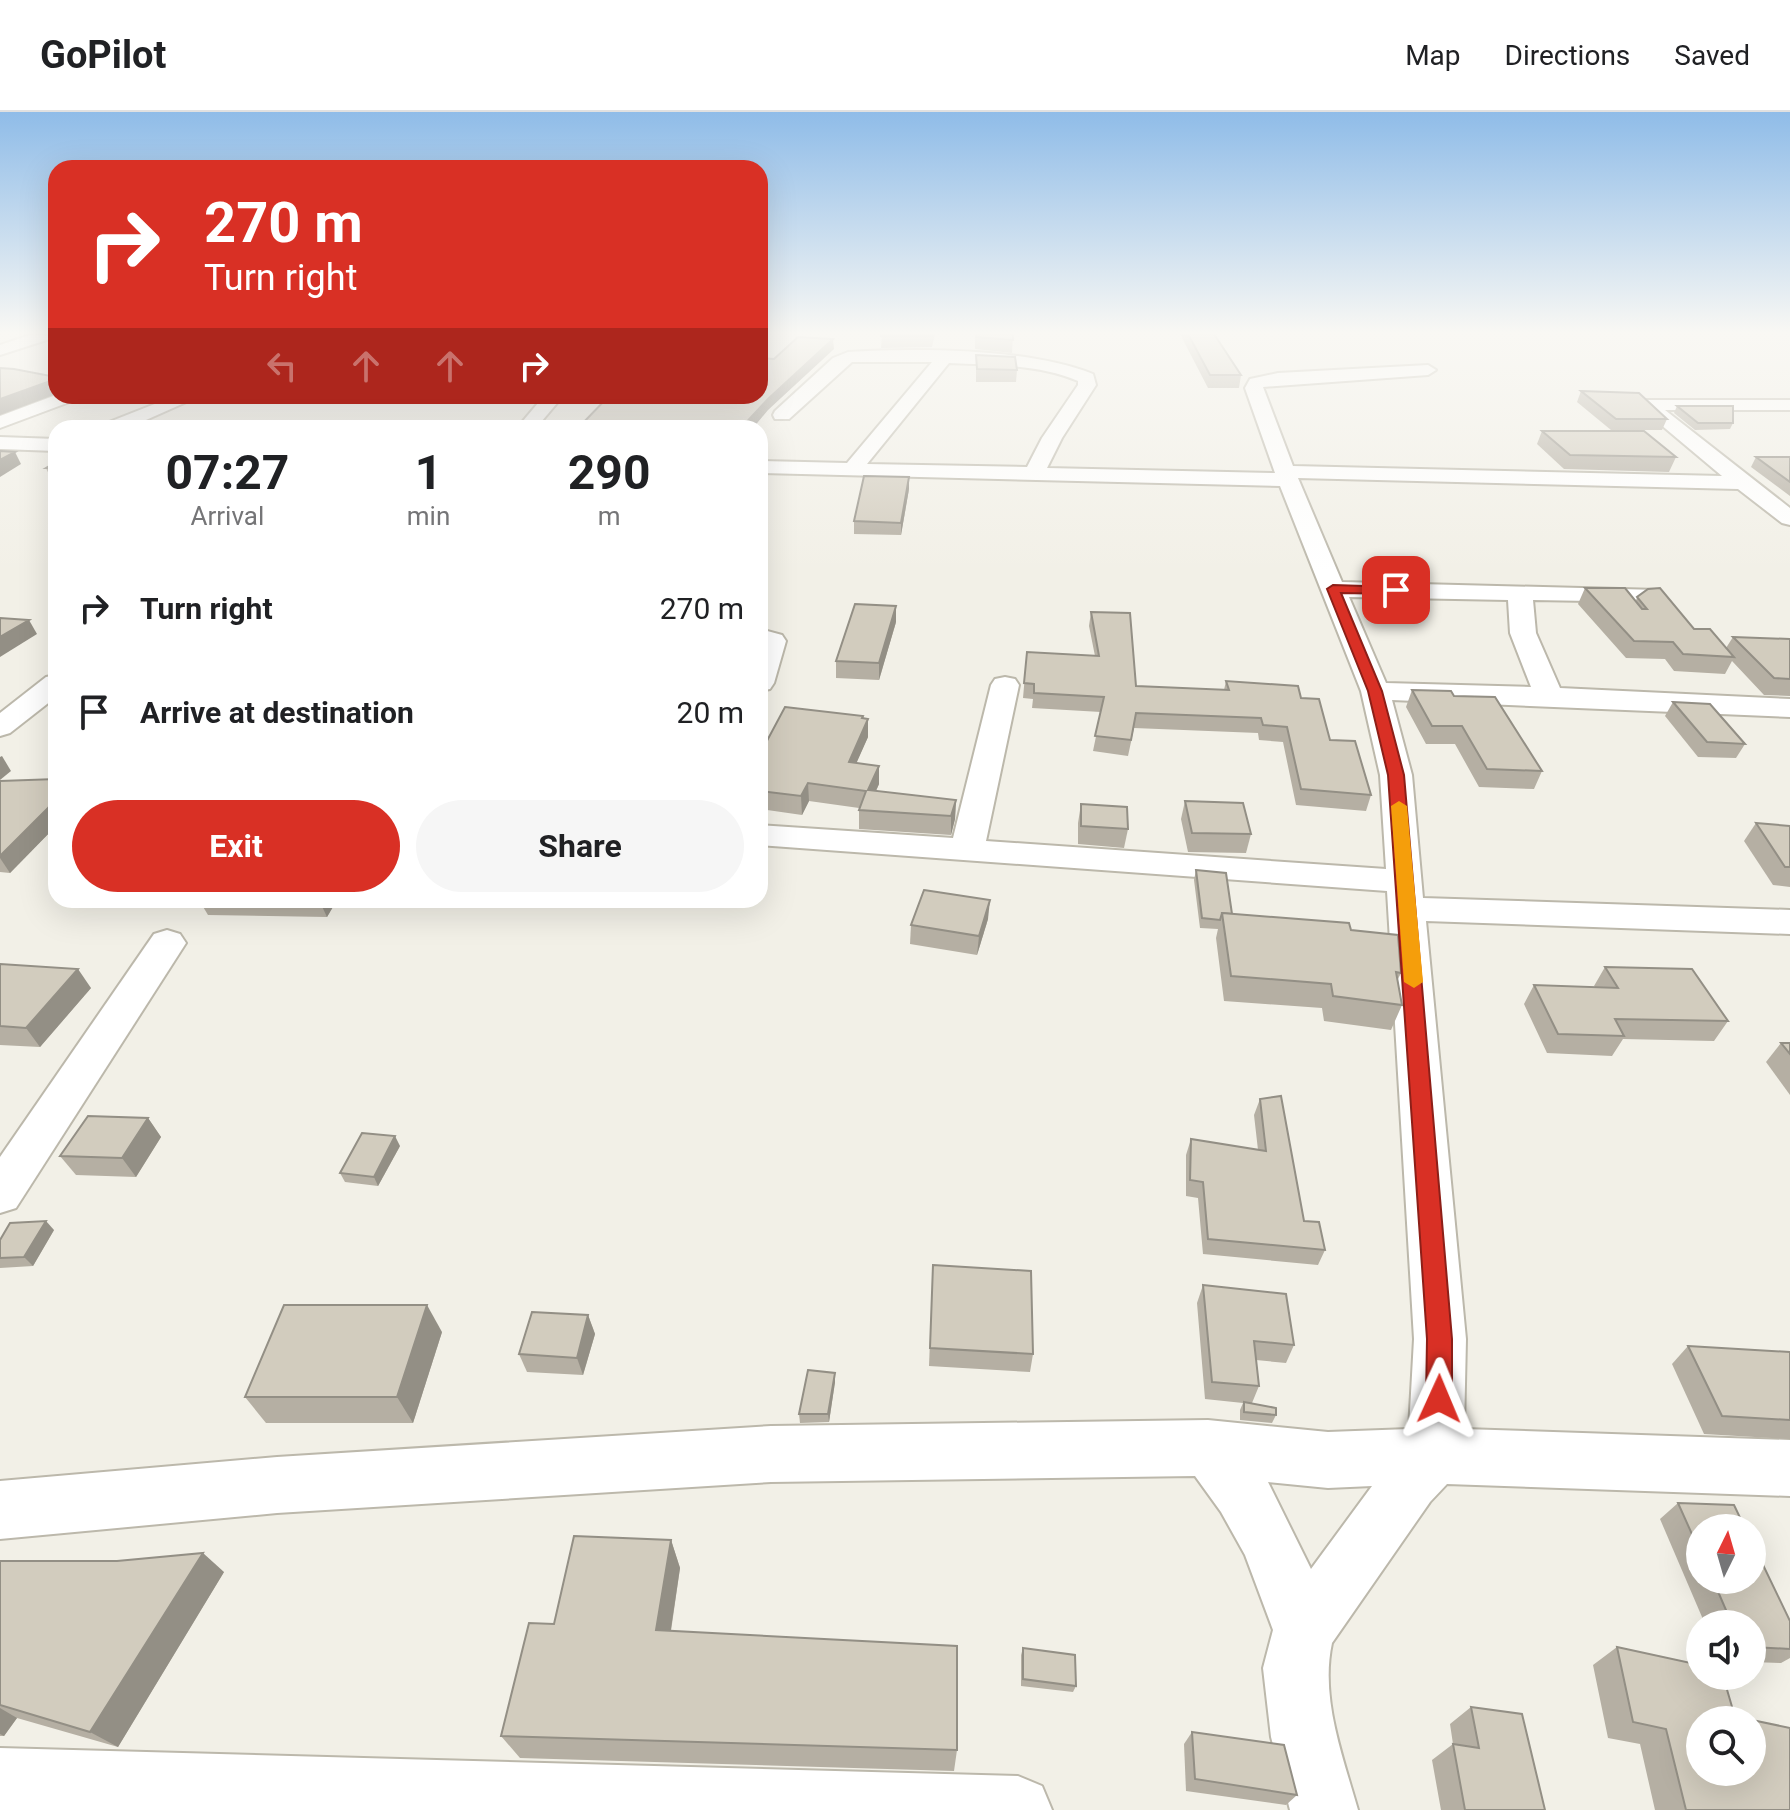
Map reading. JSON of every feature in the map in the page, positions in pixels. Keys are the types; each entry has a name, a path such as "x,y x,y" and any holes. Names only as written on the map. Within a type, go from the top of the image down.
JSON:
{"street":[{"path":"0,422 23,413"},
{"path":"856,470 857,463 898,413"},
{"path":"1033,476 1068,413"},
{"path":"1263,413 1375,691 1396,775 1440,1339 1435,1456 1410,1482 1304,1630 1295,1668 1304,1737 1324,1810"},
{"path":"1658,413 1790,518"},
{"path":"0,443 48,445"},
{"path":"1714,458 1744,458"},
{"path":"768,467 1033,476 1286,476 1743,483"},
{"path":"1333,589 1650,595"},
{"path":"1521,593 1517,613 1521,628 1549,696"},
{"path":"768,639 773,641 768,657"},
{"path":"967,849 1005,685"},
{"path":"0,727 48,689"},
{"path":"1375,691 1790,708"},
{"path":"768,836 967,849 1406,895 1790,922"},
{"path":"0,1194 167,943"},
{"path":"1208,1448 1235,1478 1268,1534 1304,1630"},
{"path":"0,1510 277,1485 771,1454 1208,1448 1328,1460 1435,1456 1790,1468"},
{"path":"0,1782 1018,1810"}],"building":[{"path":"592,413 755,413 748,420 586,420"},
{"path":"1609,413 1661,413 1667,419 1616,419"},
{"path":"1686,413 1733,413 1733,423 1698,423"},
{"path":"1542,431 1644,431 1676,457 1570,455"},
{"path":"0,451 15,452 0,460"},
{"path":"1756,457 1790,457 1790,482"},
{"path":"864,476 909,477 901,523 854,521"},
{"path":"1585,588 1625,588 1642,609 1647,609 1637,597 1648,589 1660,588 1694,629 1710,629 1734,657 1683,654 1673,642 1634,641"},
{"path":"855,604 896,606 879,663 836,661"},
{"path":"1091,612 1130,613 1136,686 1229,690 1226,681 1298,686 1301,698 1319,699 1330,740 1355,741 1371,795 1301,789 1287,727 1263,725 1261,718 1136,713 1131,740 1095,736 1104,697 1034,693 1034,684 1024,683 1027,652 1099,656"},
{"path":"0,618 29,620 0,637"},
{"path":"1733,637 1790,639 1790,679 1774,678"},
{"path":"1412,690 1451,691 1454,696 1495,697 1542,771 1487,769 1462,726 1432,726"},
{"path":"1673,702 1710,704 1745,744 1707,742"},
{"path":"785,707 863,716 868,719 849,762 879,766 868,790 956,800 951,816 859,810 866,791 808,783 801,796 768,792 768,739"},
{"path":"48,779 48,808 0,856 0,781"},
{"path":"1185,801 1243,803 1251,834 1192,833"},
{"path":"1081,804 1127,807 1128,829 1081,826"},
{"path":"1756,823 1790,826 1790,867 1785,867"},
{"path":"1196,870 1226,873 1232,914 1222,913 1220,920 1202,918"},
{"path":"924,890 990,900 979,936 911,925"},
{"path":"1222,913 1349,923 1351,930 1398,935 1401,973 1396,972 1402,1005 1333,996 1331,984 1231,976"},
{"path":"0,964 78,969 26,1028 0,1026"},
{"path":"1605,967 1692,969 1728,1021 1615,1019 1624,1036 1558,1034 1534,985 1618,988"},
{"path":"1781,1043 1790,1043 1790,1054"},
{"path":"1281,1096 1304,1221 1319,1222 1325,1250 1208,1239 1203,1182 1190,1180 1191,1139 1266,1151 1260,1099"},
{"path":"88,1116 148,1118 122,1158 60,1156"},
{"path":"362,1133 395,1136 374,1177 340,1173"},
{"path":"46,1221 24,1257 0,1258 0,1240 10,1223"},
{"path":"933,1265 1031,1271 1033,1354 930,1348"},
{"path":"1203,1285 1286,1294 1294,1345 1254,1341 1259,1386 1212,1382"},
{"path":"284,1305 427,1305 397,1397 245,1397"},
{"path":"532,1312 588,1315 577,1358 519,1354"},
{"path":"1688,1346 1790,1352 1790,1420 1722,1416"},
{"path":"808,1370 835,1373 828,1414 799,1414"},
{"path":"1244,1402 1276,1408 1276,1415 1244,1412"},
{"path":"1678,1503 1734,1505 1738,1514 1686,1514 1686,1521"},
{"path":"574,1536 671,1540 656,1630 957,1646 957,1750 501,1736 529,1623 554,1624"},
{"path":"203,1553 90,1732 0,1705 0,1561 117,1561"},
{"path":"1766,1571 1790,1621 1790,1649 1766,1648 1766,1610 1726,1610 1719,1594 1766,1594"},
{"path":"1617,1647 1686,1662 1686,1690 1727,1690 1732,1706 1686,1706 1686,1786 1766,1786 1766,1723 1790,1728 1790,1810 1686,1810 1666,1729 1633,1722"},
{"path":"1023,1648 1075,1655 1076,1686 1023,1679"},
{"path":"1471,1707 1522,1714 1545,1810 1465,1810 1453,1744 1479,1748"},
{"path":"1192,1732 1284,1745 1297,1795 1195,1779"}],"slow traffic":[{"path":"1399,806 1414,982"}],"route":[{"path":"1396,590 1333,589 1375,691 1396,775 1440,1339 1439,1399"}]}
